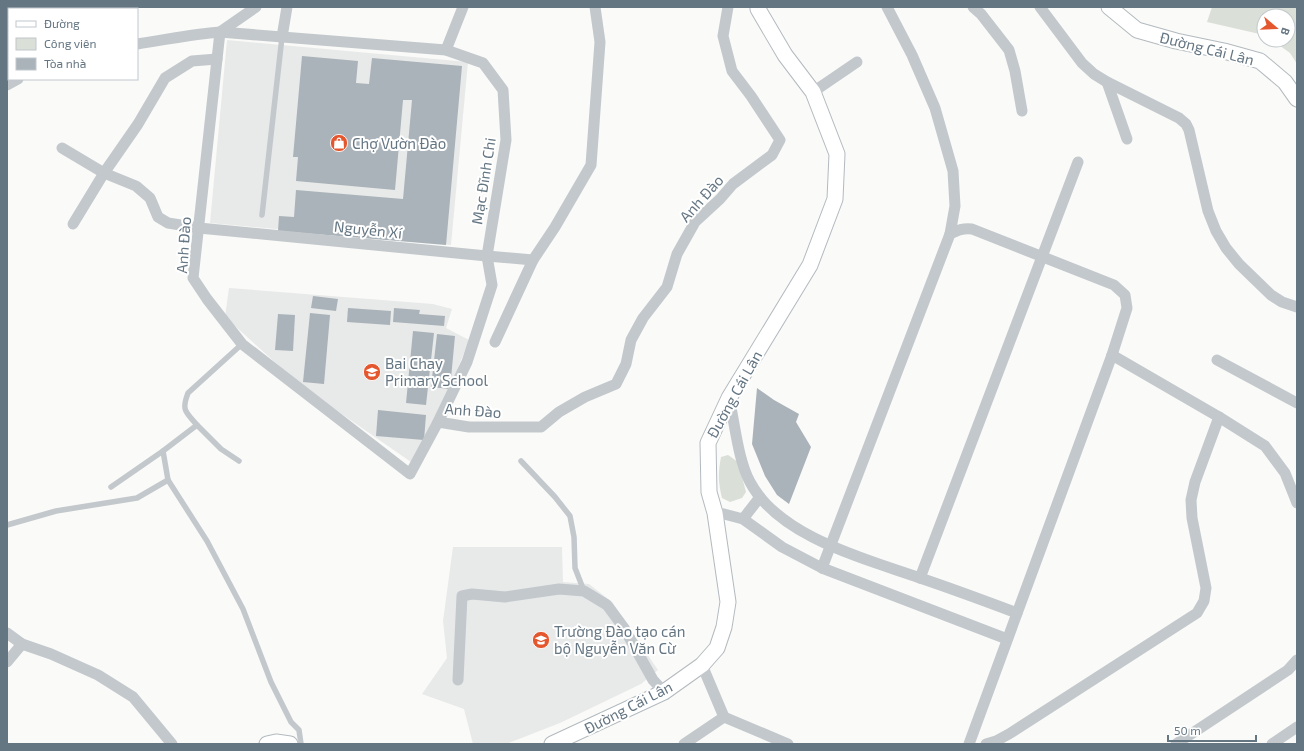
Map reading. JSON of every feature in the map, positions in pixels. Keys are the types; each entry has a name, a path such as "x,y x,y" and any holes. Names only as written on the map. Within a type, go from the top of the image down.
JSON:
{"main road":[{"name":"Đường Cái Lân","path":"552,744 664,692 702,665 717,648 724,627 728,602 715,513 709,492 708,443 729,398 810,265 835,198 837,154 813,92 785,55 758,7"},
{"name":"Đường Cái Lân","path":"1109,7 1137,30 1176,42 1224,51 1260,61 1285,82 1297,99"},
{"path":"267,744 276,742 290,744"}],"street":[{"path":"220,32 256,7"},
{"path":"282,37 287,7"},
{"path":"446,50 463,7"},
{"path":"495,342 533,260 555,227 591,165 600,42 595,7"},
{"name":"Anh Đào","path":"220,32 193,278 207,299 242,344 410,474 438,422 469,427 541,427 559,412 585,397 616,384 626,364 631,340 643,318 667,287 677,254 695,222 720,199 733,184 772,156 780,140 752,96 732,71 723,36 728,7"},
{"path":"822,568 950,234 954,206 953,171 935,108 912,55 887,7"},
{"path":"973,7 981,14 1009,50 1015,71 1022,111"},
{"path":"1040,7 1082,63 1094,74 1179,118 1186,124 1190,130 1208,211 1216,231 1226,248 1239,264 1271,295 1282,302 1297,307"},
{"name":"Mạc Đĩnh Chi","path":"138,44 220,32 446,50 483,63 503,90 506,140 487,256 492,285 467,362 438,422"},
{"path":"73,224 104,173 138,124 165,78 192,61 217,59"},
{"path":"813,92 857,62"},
{"path":"7,85 16,80"},
{"path":"1107,82 1127,138"},
{"path":"62,148 104,173"},
{"path":"920,578 1078,162"},
{"name":"Nguyễn Xí","path":"104,173 136,186 150,198 158,218 168,223 199,228 533,260"},
{"path":"950,234 957,230 972,230 1114,284 1125,295 1127,308 1112,355 969,744"},
{"path":"1112,355 1219,417 1265,446 1285,473 1297,503"},
{"path":"1217,360 1297,403"},
{"path":"729,398 743,468 760,497 784,520 830,547 1017,613"},
{"path":"986,744 996,741 1009,734 1197,614 1204,601 1206,588 1192,518 1191,500 1194,482 1219,417"},
{"path":"743,519 760,497"},
{"path":"715,513 743,519 782,547 822,568 1007,638"},
{"path":"458,680 462,596 472,594 505,597 560,589 584,591 607,605 624,628 653,680 664,692"},
{"path":"7,633 22,644 51,654 98,675 133,697 172,744"},
{"path":"7,662 22,644"},
{"path":"1176,744 1288,670 1297,660"},
{"path":"702,665 724,717 788,744"},
{"path":"684,744 724,717"},
{"path":"1272,744 1297,727"}],"lane":[{"path":"262,215 282,37"},
{"path":"240,461 221,449 197,426 185,411 184,403 188,393 242,344"},
{"path":"111,487 197,426"},
{"path":"163,451 168,480 207,541 243,609 271,682 291,722 299,730 301,744"},
{"path":"521,461 555,497 570,516 574,537 575,568 584,591"},
{"path":"7,525 56,511 137,498 168,480"}],"shaded area":[{"name":"Chợ Vườn Đào","path":"227,40 468,62 451,245 210,223"},
{"name":"Bai Chay Primary School","path":"229,288 433,304 452,309 446,328 469,340 446,398 411,462 300,385 225,317"},
{"name":"Trường Đào tạo cán bộ Nguyễn Văn Cừ","path":"453,547 562,547 563,582 589,584 612,602 658,670 641,684 560,723 506,744 473,744 464,709 422,694 447,658 443,621"}],"green space":[{"path":"1212,7 1297,7 1297,64 1290,53 1283,48 1296,48 1296,8 1256,8 1256,33 1207,22"},
{"path":"728,455 738,462 746,492 742,498 730,502 722,498 719,478 721,457"}],"building":[{"path":"302,56 358,61 356,83 369,84 372,58 462,66 446,245 278,231 279,216 294,217 296,190 403,199 412,100 403,100 395,190 296,181 298,157 293,157"},
{"path":"313,296 338,299 336,311 311,308"},
{"path":"348,308 391,311 390,325 347,322"},
{"path":"394,308 420,310 419,314 445,316 444,326 393,322"},
{"path":"310,313 330,315 324,384 303,382"},
{"path":"278,314 295,315 293,351 275,350"},
{"path":"413,331 434,333 426,405 406,403"},
{"path":"437,334 455,336 450,389 431,387"},
{"path":"757,388 774,400 799,414 796,422 811,447 789,504 777,495 765,476 752,444"},
{"path":"378,410 426,415 424,440 376,436"}],"place":[{"name":"Chợ Vườn Đào","path":"339,143"},
{"name":"Bai Chay Primary School","path":"372,372"},
{"name":"Trường Đào tạo cán bộ Nguyễn Văn Cừ","path":"541,640"}]}
